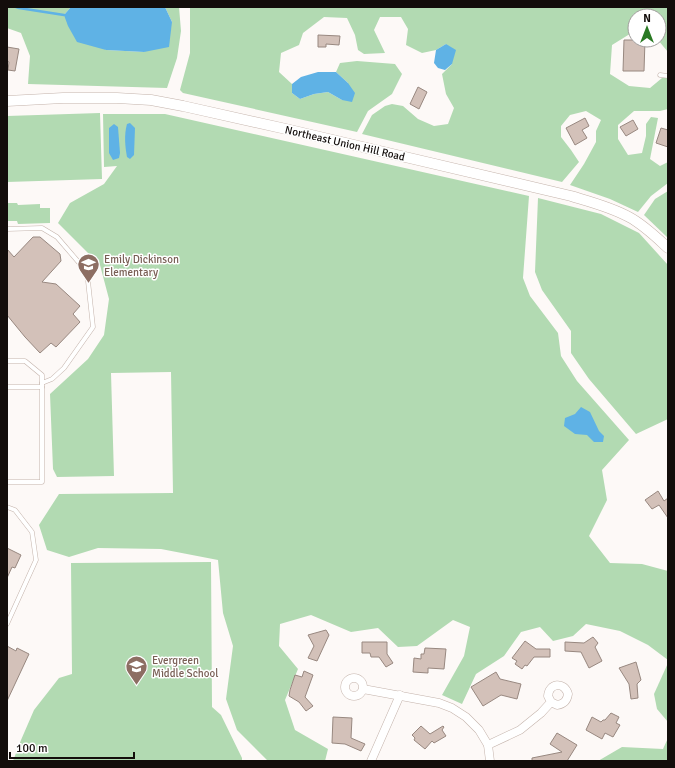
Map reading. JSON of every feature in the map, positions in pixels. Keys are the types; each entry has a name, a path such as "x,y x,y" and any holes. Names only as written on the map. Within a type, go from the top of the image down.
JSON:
{"street":[{"name":"Northeast Union Hill Road","path":"7,101 63,98 117,98 151,100 183,106 571,196 607,207 631,218 652,233 668,248"},
{"path":"363,689 439,702 452,708 466,717 480,730 488,746 490,761"},
{"path":"371,761 400,695"},
{"path":"488,746 520,730 541,713 551,702"}],"lane":[{"path":"660,75 668,76"},
{"path":"7,229 42,228 57,237 87,272 93,327 64,368 52,379 42,385 7,387"},
{"path":"7,361 25,361 42,375 42,482 7,482"},
{"path":"7,508 15,510 32,532 36,560 7,624"}],"green space":[{"path":"7,7 71,7 64,15 106,50 144,52 172,22 165,7 179,7 181,31 177,58 167,88 28,84 30,56 21,33 7,28"},
{"path":"190,7 668,7 668,52 665,48 667,48 667,8 627,8 627,36 612,45 610,74 629,86 650,88 662,78 668,78 668,109 660,111 634,111 618,125 618,139 628,155 642,153 646,136 646,124 651,117 658,118 650,159 660,166 668,162 668,183 651,196 638,212 610,199 570,185 596,142 596,131 601,120 586,111 570,115 561,126 561,137 579,162 562,182 362,134 372,115 385,106 392,104 403,106 418,119 434,126 448,124 454,108 446,94 442,74 452,64 446,44 436,50 422,53 406,45 408,29 401,17 380,17 374,30 385,53 364,54 358,50 355,35 347,18 324,17 303,33 299,45 281,53 279,72 292,84 292,93 300,99 314,94 328,92 342,100 348,83 336,72 340,63 357,61 395,64 402,74 392,94 368,111 357,132 183,93 180,90 190,53"},
{"path":"100,113 102,179 7,182 7,116"},
{"path":"103,114 165,114 529,196 523,278 530,296 558,333 561,356 577,381 629,440 602,470 607,500 589,536 610,563 642,564 668,571 668,660 648,645 620,631 586,624 573,636 553,641 540,627 521,632 504,656 476,674 462,704 442,695 464,656 470,627 453,620 417,646 398,647 378,628 351,632 311,615 280,624 279,646 298,669 285,700 295,730 328,749 325,761 268,761 237,730 226,699 233,646 223,613 218,560 161,549 98,548 69,557 47,550 39,525 59,494 173,493 171,372 111,373 114,476 57,477 53,469 50,394 88,359 104,335 109,299 100,265 58,223 70,203 104,184 117,166 104,167"},
{"path":"668,191 668,238 644,215 655,199"},
{"path":"538,198 601,214 639,233 668,265 668,419 636,434 589,379 571,353 571,331 542,290 535,272"},
{"path":"7,203 17,203 18,205 40,204 40,208 50,208 50,223 18,224 17,221 7,221"},
{"path":"211,562 212,707 221,715 242,758 242,761 13,761 34,710 59,678 72,674 71,563"},
{"path":"668,663 668,722 657,709 654,694"},
{"path":"668,738 668,761 598,761 622,747 663,749"}],"water":[{"path":"71,7 165,7 172,22 169,47 144,52 106,50 77,42 64,15"},
{"path":"446,44 456,50 452,64 445,70 438,68 434,63 436,50"},
{"path":"318,72 336,72 348,83 355,93 352,102 342,100 328,92 314,94 300,99 292,93 292,84 301,77"},
{"path":"130,123 135,128 134,155 130,159 127,157 125,132 127,124"},
{"path":"114,124 118,127 120,153 119,158 113,160 109,153 109,128"},
{"path":"581,407 590,412 599,431 604,436 603,442 594,442 587,435 575,434 564,426 565,418 575,414"}],"building":[{"path":"318,35 340,36 339,45 326,44 326,47 318,47"},
{"path":"624,40 627,40 627,48 645,48 644,71 623,71"},
{"path":"7,47 19,49 15,71 8,70 9,62 7,61"},
{"path":"418,87 427,92 419,109 410,104"},
{"path":"585,118 589,126 582,130 587,138 575,145 566,128"},
{"path":"633,120 638,129 626,136 620,127"},
{"path":"661,128 668,130 668,147 656,143"},
{"path":"33,237 40,237 60,254 61,261 42,282 56,284 80,306 73,314 80,322 56,347 51,343 40,353 7,315 7,249 14,257"},
{"path":"658,491 664,501 668,498 668,518 659,505 652,509 645,500"},
{"path":"7,548 21,555 15,568 12,567 7,578"},
{"path":"326,630 329,635 317,661 308,658 314,646 308,635"},
{"path":"593,637 598,643 595,647 602,661 589,668 581,652 565,651 565,642 584,643"},
{"path":"525,641 536,649 550,649 550,657 534,657 527,666 525,665 522,669 515,664 517,661 512,658"},
{"path":"362,642 387,642 387,654 393,663 386,667 379,657 371,657 370,653 362,653"},
{"path":"7,646 16,651 17,648 29,654 7,701"},
{"path":"425,648 446,649 444,669 428,668 428,673 413,672 414,658 421,659 421,654 424,654"},
{"path":"636,662 641,680 637,684 638,698 631,699 629,684 619,668"},
{"path":"304,671 313,675 305,697 313,706 306,711 299,702 289,696 295,675 302,677"},
{"path":"496,672 500,679 521,684 517,699 501,695 483,706 471,687"},
{"path":"611,713 619,717 616,723 620,725 613,737 605,733 602,739 586,730 592,717 601,722"},
{"path":"333,717 352,718 351,738 365,744 361,751 345,744 332,743"},
{"path":"421,726 430,734 443,726 444,727 442,730 446,736 434,743 432,741 425,749 414,740 415,738 412,735"},
{"path":"557,733 577,745 567,761 532,761 532,758 562,752 550,744"}],"waterway":[{"path":"16,7 64,15"}],"place":[{"name":"Emily Dickinson Elementary","path":"88,284"},
{"name":"Evergreen Middle School","path":"137,686"}]}
